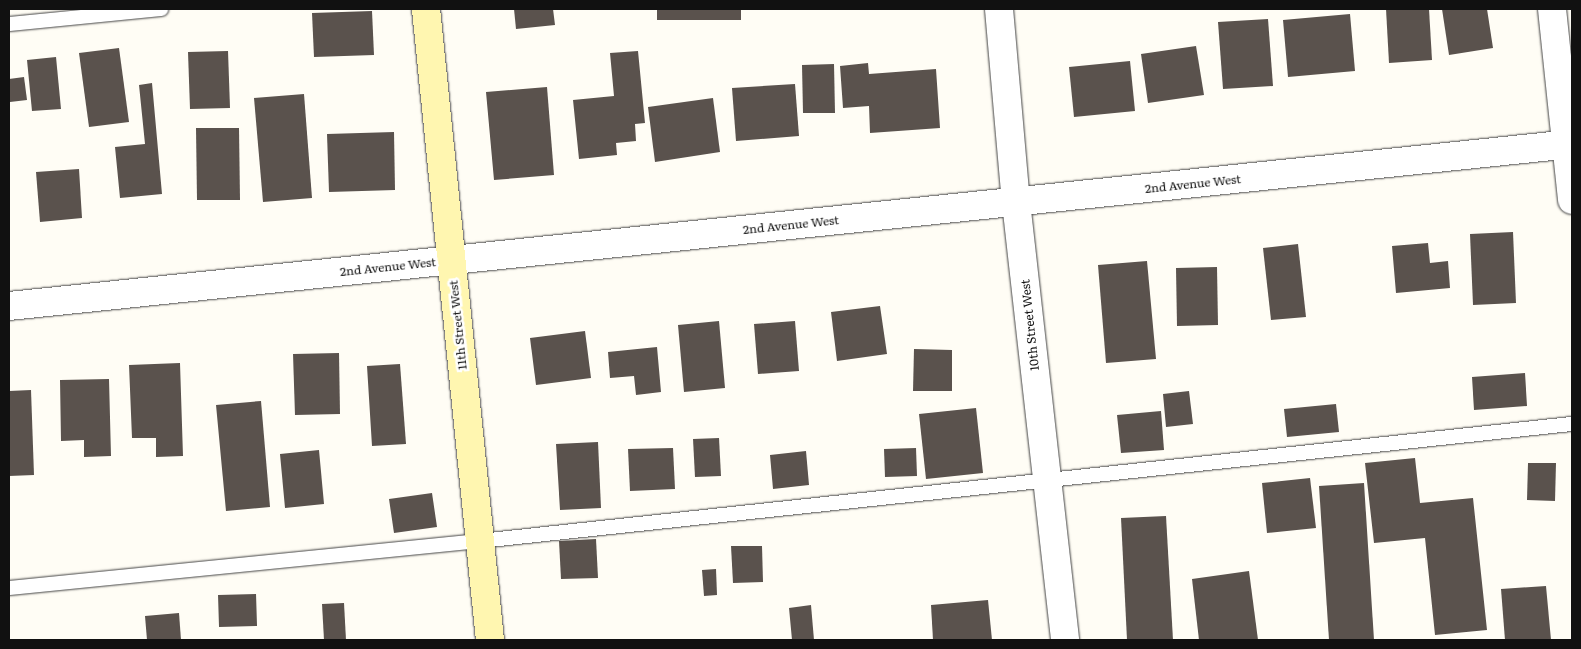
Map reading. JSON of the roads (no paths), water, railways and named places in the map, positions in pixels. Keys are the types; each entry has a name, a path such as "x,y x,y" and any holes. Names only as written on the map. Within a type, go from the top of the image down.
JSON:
{"street":[{"name":"11th Street West","path":"426,9 490,640"},
{"name":"10th Street West","path":"999,9 1016,202 1065,640"},
{"path":"1552,9 1569,145 1572,200"},
{"name":"2nd Avenue West","path":"9,306 1569,145"}],"lane":[{"path":"9,24 161,9"},
{"path":"9,588 480,541 1572,424"}]}
